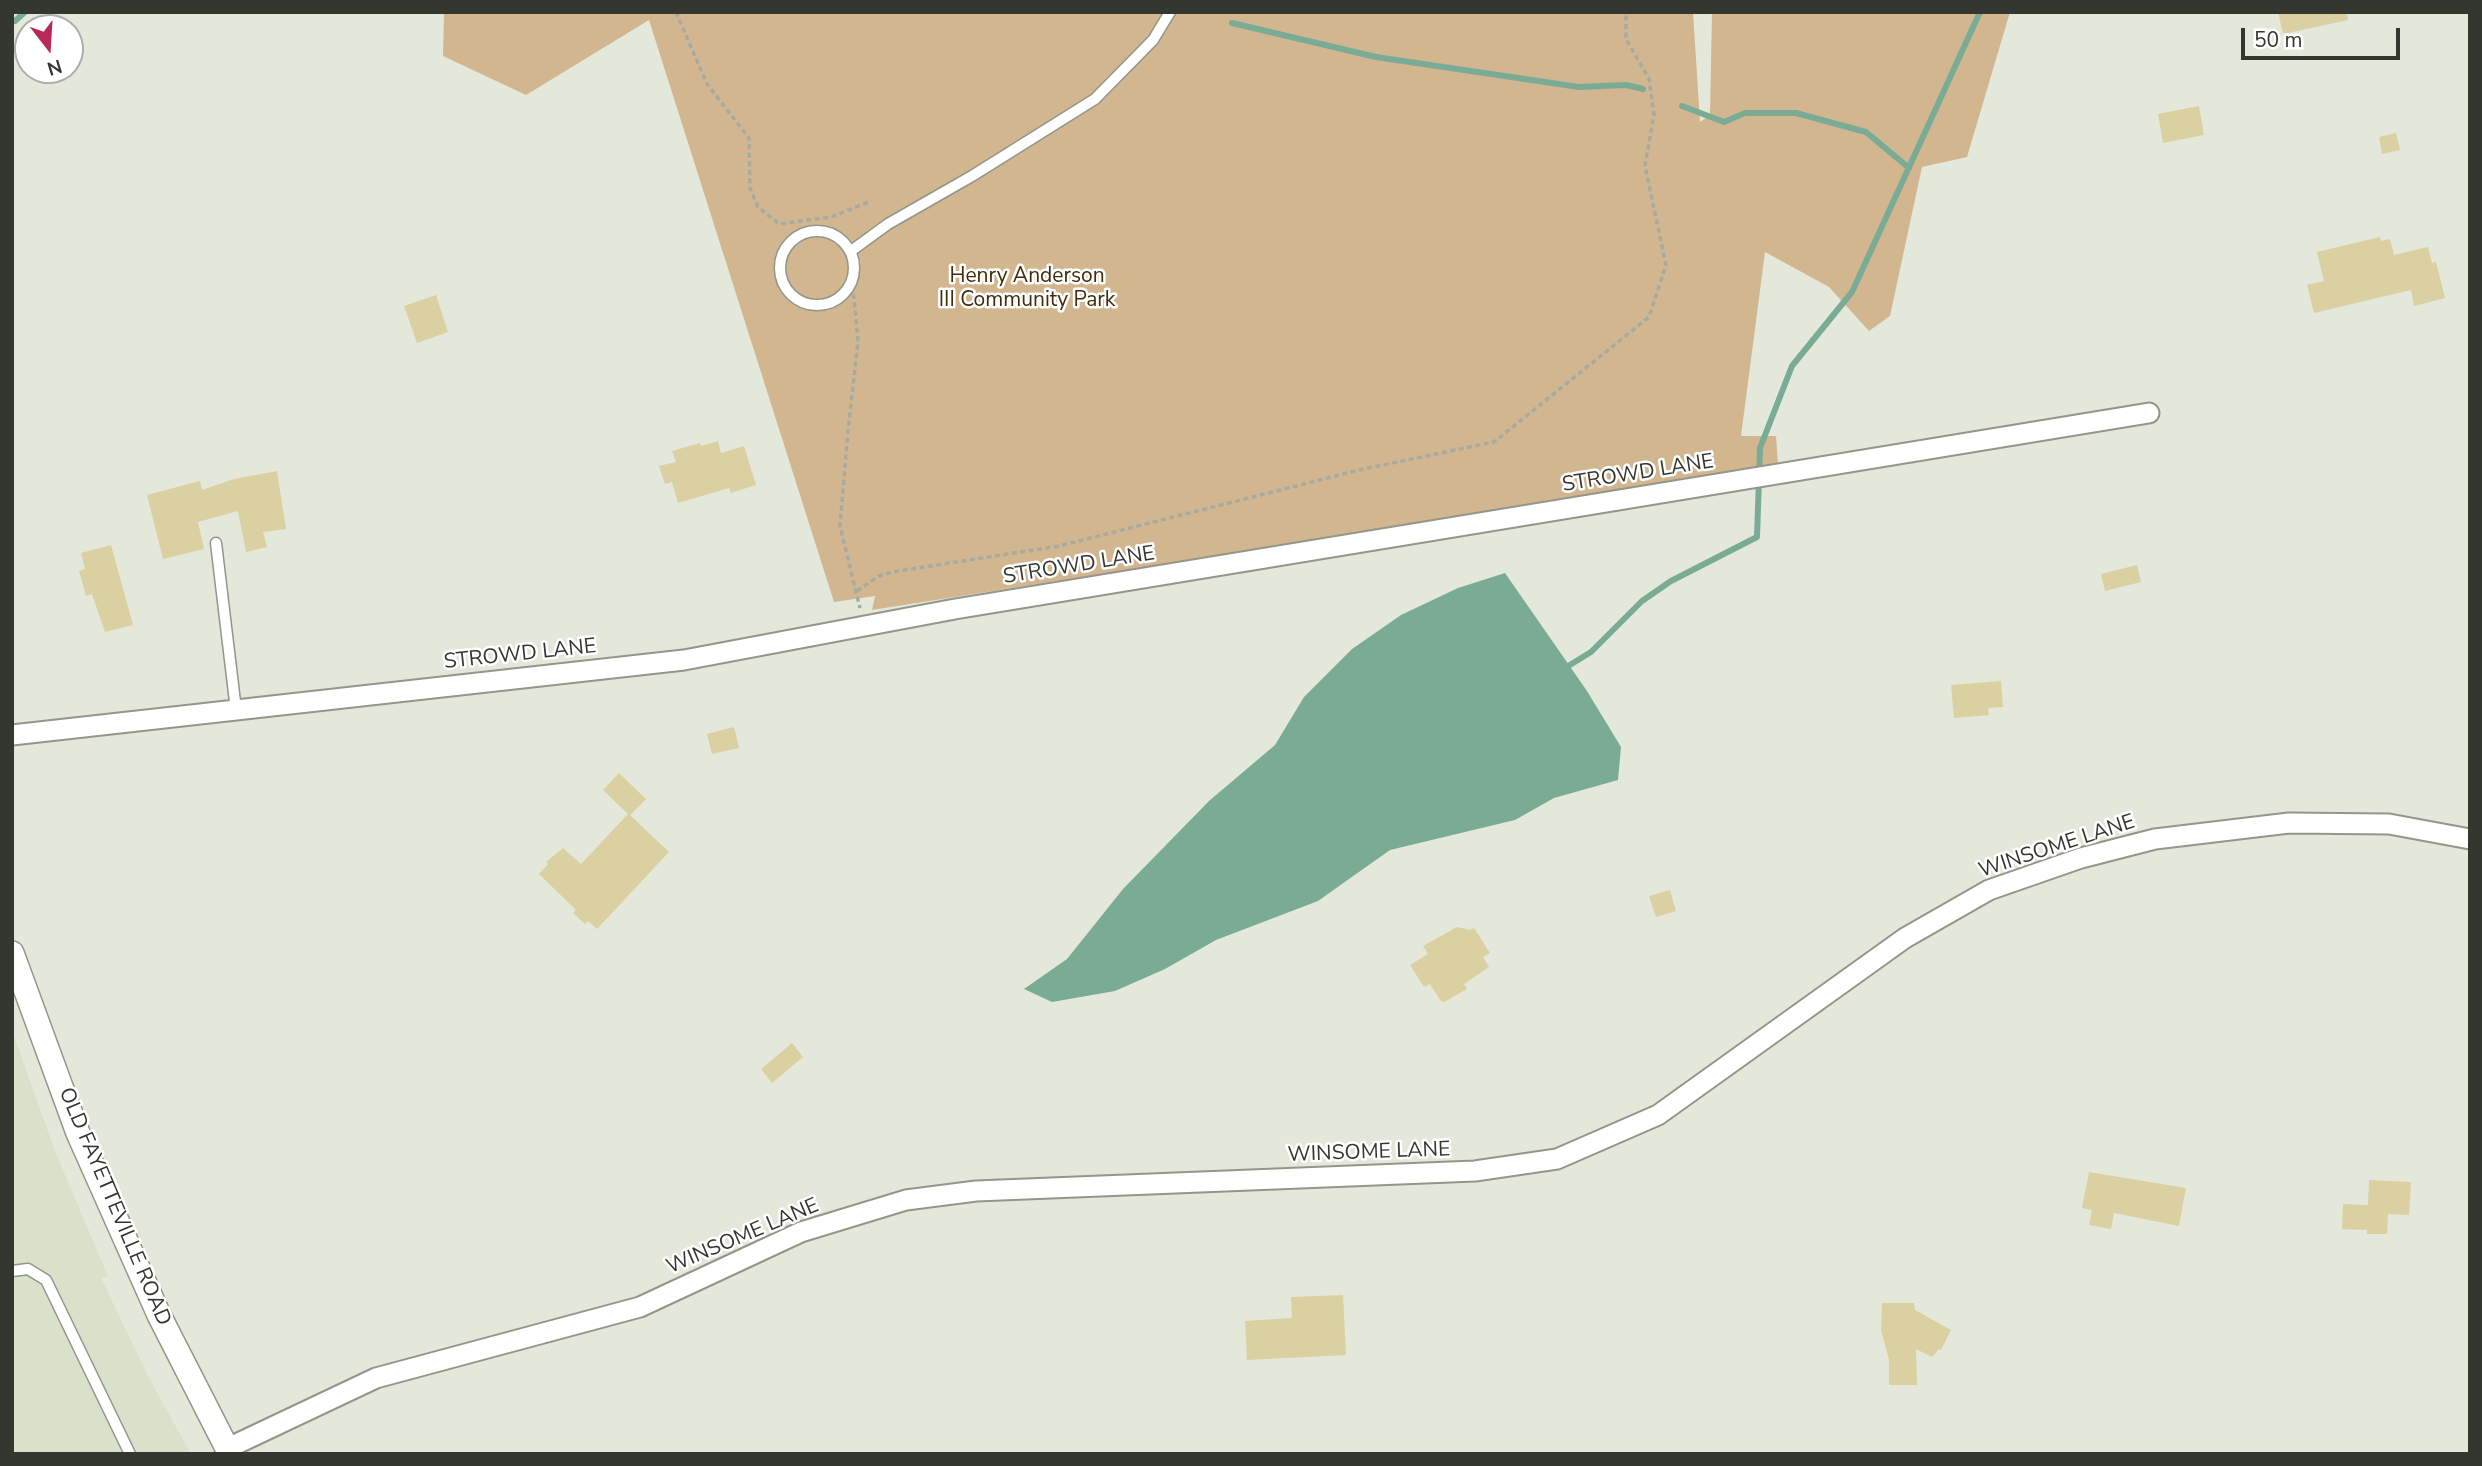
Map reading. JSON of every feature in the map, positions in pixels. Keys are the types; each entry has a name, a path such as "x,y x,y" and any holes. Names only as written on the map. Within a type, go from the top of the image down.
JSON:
{"street":[{"name":"STROWD LANE","path":"12,735 684,660 982,605 2149,413"},
{"name":"WINSOME LANE","path":"229,1451 376,1378 640,1307 801,1232 906,1200 976,1191 1475,1171 1557,1159 1658,1115 1905,938 1953,910 1989,890 2081,858 2155,839 2290,823 2389,824 2470,839"},
{"name":"OLD FAYETTEVILLE ROAD","path":"12,953 78,1133 159,1315 229,1451"}],"lane":[{"path":"851,251 888,224 972,176 1095,99 1153,40 1170,12"},
{"path":"821,230 831,233 842,240 851,251 854,273 850,286 831,302 820,305 795,298 786,288 780,274 780,261 784,250 792,240 808,231 821,230"},
{"path":"216,543 236,710"},
{"path":"12,1271 28,1269 46,1280 130,1454"}],"path":[{"path":"676,12 708,84 749,138 750,188 758,207 779,224 831,217 872,201"},
{"path":"857,590 879,576 892,572 1059,546 1359,470 1494,442 1649,317 1666,265 1645,166 1654,114 1649,79 1626,39 1626,12"},
{"path":"850,286 854,298 858,341 840,526 857,590 862,627"}],"shaded area":[{"path":"1505,573 1587,691 1621,747 1618,780 1554,798 1515,820 1390,850 1318,901 1216,940 1165,969 1115,991 1052,1002 1024,989 1067,959 1123,889 1209,801 1275,745 1304,697 1352,649 1401,615 1458,588"},
{"path":"12,1030 55,1151 108,1276 101,1278 148,1376 191,1454 12,1454"}],"green space":[{"name":"Henry Anderson III Community Park","path":"444,12 1693,12 1700,122 1710,115 1712,12 2010,12 1967,157 1922,167 1890,316 1869,331 1829,287 1765,252 1741,436 1776,436 1778,464 1738,474 872,610 875,596 834,602 649,20 526,95 443,56"}],"building":[{"path":"2278,12 2347,12 2348,20 2283,34"},
{"path":"2199,106 2204,135 2163,143 2158,114"},
{"path":"2396,133 2400,150 2382,154 2379,137"},
{"path":"2380,237 2381,241 2390,239 2394,255 2428,247 2432,263 2436,262 2445,298 2414,306 2411,290 2314,313 2307,285 2324,281 2317,252"},
{"path":"436,295 448,332 417,343 404,306"},
{"path":"718,441 721,453 744,446 756,485 731,493 729,488 678,503 672,482 665,484 659,466 676,462 672,451"},
{"path":"277,471 286,529 263,532 267,547 246,552 238,511 198,522 204,549 163,559 147,495 200,481 202,490 234,479"},
{"path":"111,545 133,625 105,632 92,594 86,596 79,571 85,569 81,553"},
{"path":"2137,565 2141,582 2105,591 2101,574"},
{"path":"2001,681 2003,707 1988,708 1989,715 1954,718 1951,685"},
{"path":"734,727 739,748 712,754 707,734"},
{"path":"619,773 646,799 630,815 669,852 597,929 588,921 585,924 573,913 576,910 539,874 548,864 546,862 563,848 581,864 628,814 603,790"},
{"path":"1670,890 1676,911 1656,917 1649,896"},
{"path":"1457,927 1470,930 1474,928 1490,953 1483,957 1489,967 1464,984 1467,989 1444,1002 1430,984 1424,987 1410,965 1428,954 1423,946"},
{"path":"792,1043 803,1057 772,1083 761,1069"},
{"path":"2089,1172 2186,1188 2179,1226 2114,1213 2111,1229 2089,1225 2092,1210 2082,1208"},
{"path":"2369,1180 2411,1182 2409,1215 2388,1214 2387,1234 2367,1234 2367,1230 2342,1229 2343,1204 2368,1205"},
{"path":"1343,1295 1346,1355 1247,1360 1245,1321 1292,1318 1291,1297"},
{"path":"1882,1303 1914,1303 1915,1310 1951,1330 1941,1350 1932,1357 1916,1349 1917,1385 1889,1385 1889,1360 1881,1330"}],"waterway":[{"path":"1565,668 1591,652 1642,601 1671,581 1757,537 1760,448 1792,366 1852,292 1980,12"},
{"path":"1232,23 1376,57 1579,87 1626,85 1643,89"},
{"path":"1682,106 1724,122 1745,113 1796,113 1866,132 1909,168"}]}
